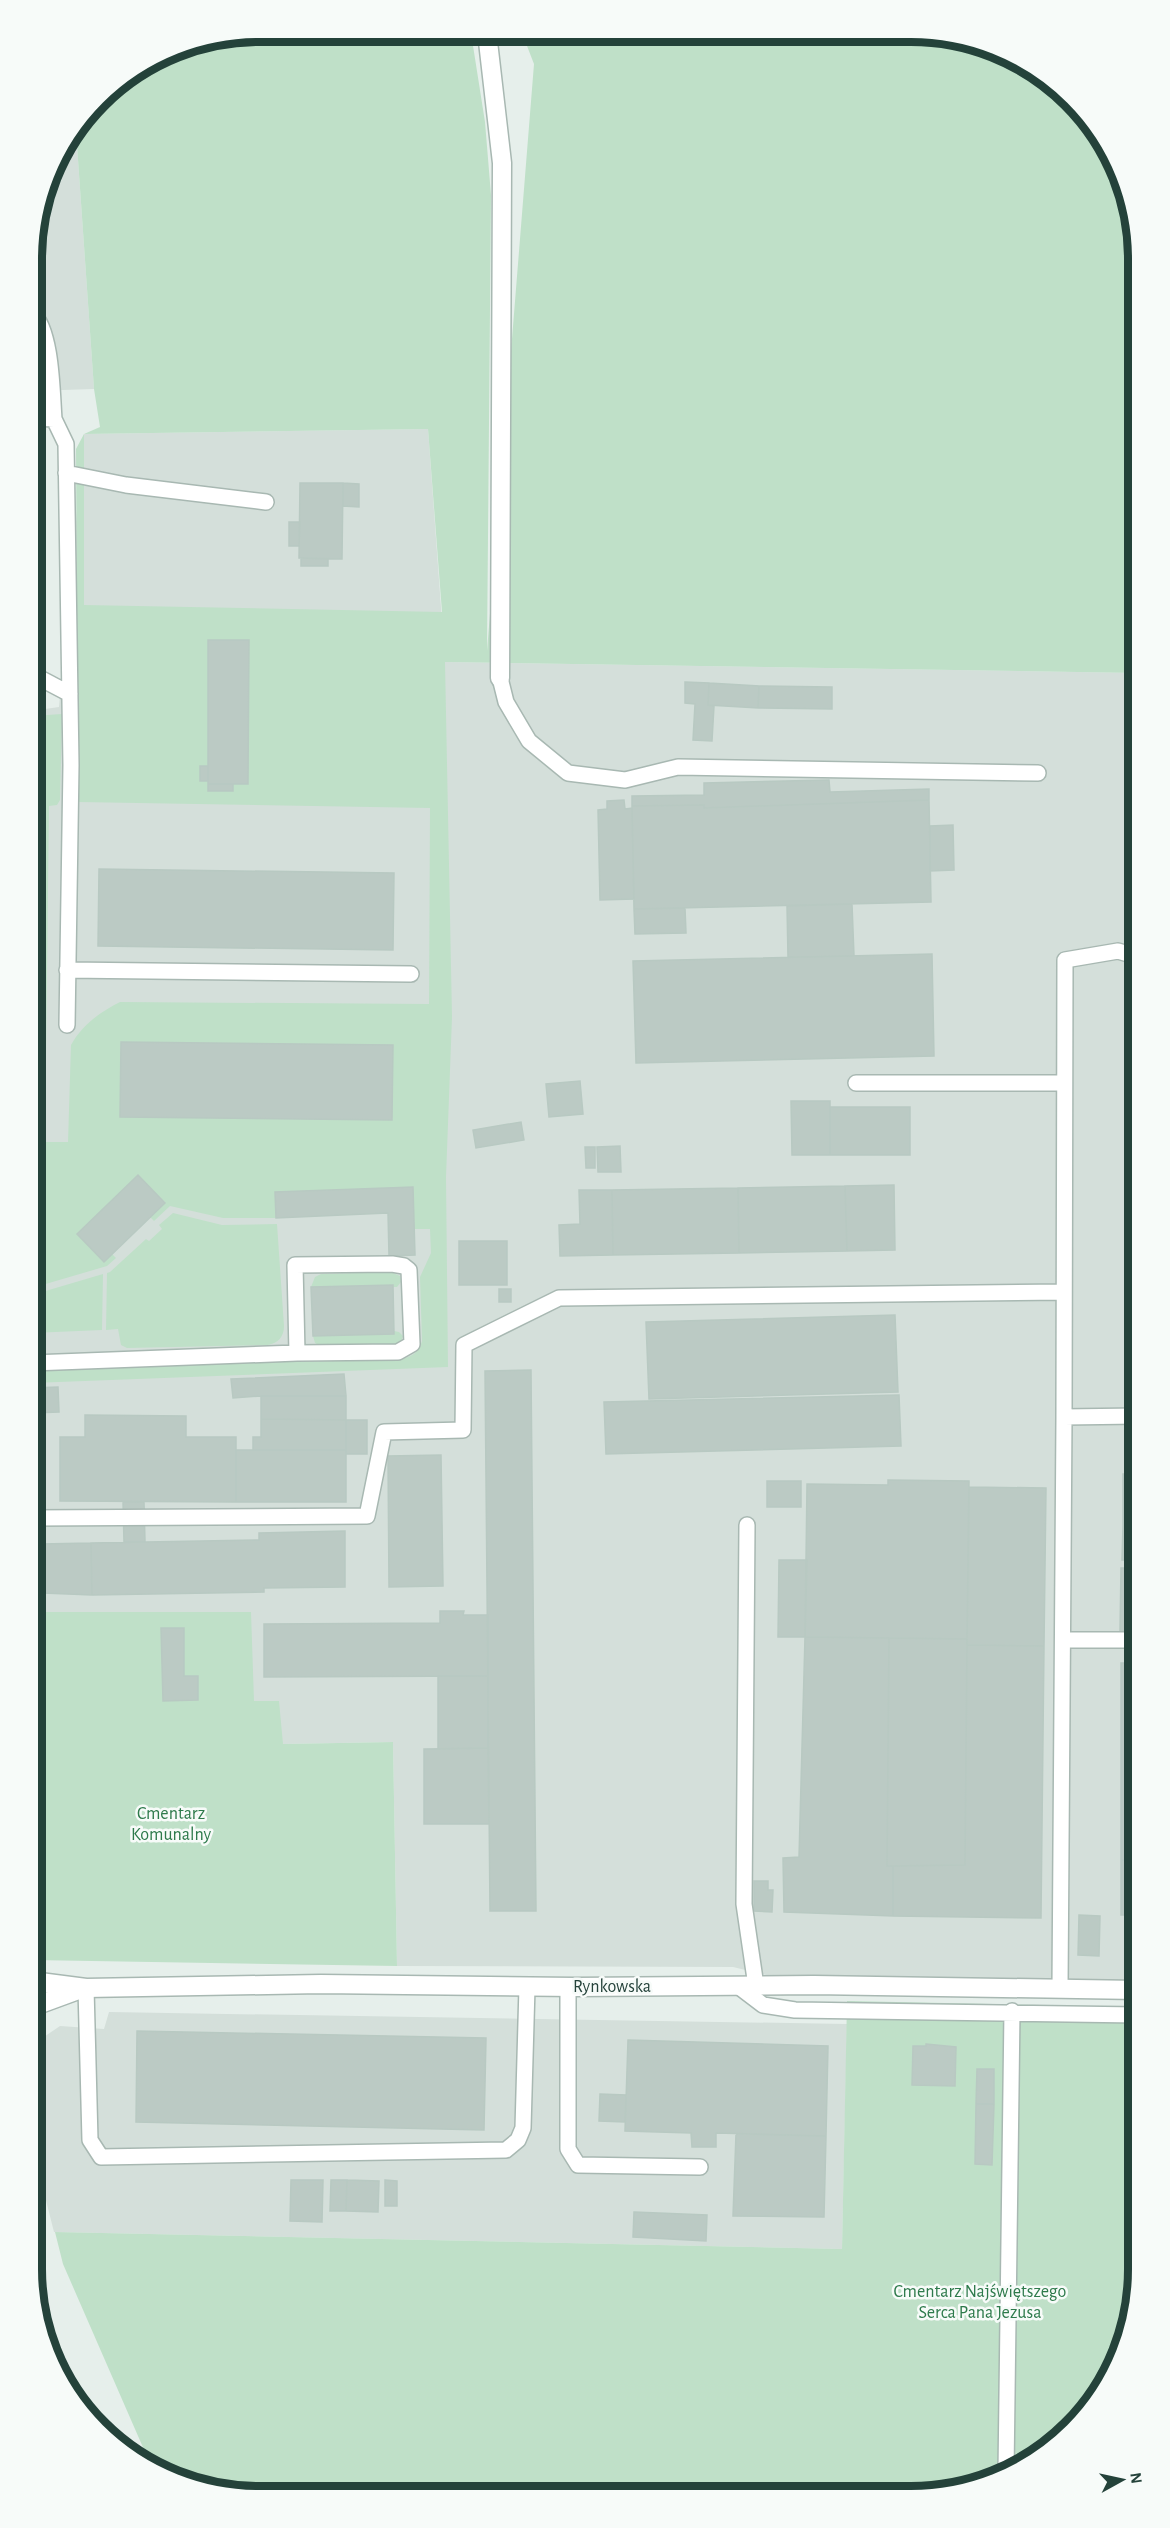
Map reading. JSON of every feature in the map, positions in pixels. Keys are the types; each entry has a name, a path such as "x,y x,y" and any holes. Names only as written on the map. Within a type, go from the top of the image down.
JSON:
{"street":[{"path":"488,42 502,163 500,678"},
{"name":"Rynkowska","path":"42,1982 86,1988 321,1984 1128,1990"},
{"name":"Rynkowska","path":"42,2003 86,1988"}],"lane":[{"path":"42,331 48,347 54,419 66,444 71,765 67,1025"},
{"path":"42,418 54,419"},
{"path":"66,473 126,485 266,502"},
{"path":"500,678 506,702 529,741 568,773 625,780 678,767 1038,772"},
{"path":"42,679 70,694"},
{"path":"1060,1988 1065,960 1118,951 1128,954"},
{"path":"67,970 411,974"},
{"path":"856,1083 1065,1083"},
{"path":"42,1363 297,1353 398,1352 412,1344 409,1270 404,1266 392,1264 295,1265 297,1353"},
{"path":"42,1518 368,1516 384,1432 463,1430 464,1345 559,1298 1064,1292"},
{"path":"1064,1417 1128,1416"},
{"path":"747,1525 744,1904 747,1986 764,2005 795,2010 1128,2014"},
{"path":"1063,1640 1128,1640"},
{"path":"86,1988 90,2140 101,2157 506,2150 518,2140 524,2128 527,1987"},
{"path":"568,1987 568,2148 578,2164 700,2167"},
{"path":"1006,2464 1012,2012"}],"shaded area":[{"path":"77,142 94,389 42,391 42,245 49,203 64,163"},
{"path":"428,429 445,662 1128,673 1128,1989 835,1992 733,1967 397,1966 393,1742 283,1744 254,1702 42,1616 42,437 45,709 59,707 84,434"},
{"path":"109,2012 847,2024 842,2249 54,2232 42,2185 42,2038 60,2026 104,2029"}],"green space":[{"path":"245,42 472,42 485,122 491,195 487,651 534,64 525,42 925,42 967,49 1019,71 1054,96 1074,116 1106,163 1121,203 1128,245 1128,673 445,662 452,1017 446,1177 448,1367 42,1383 42,1368 210,1361 302,1362 407,1357 419,1349 422,1341 420,1277 431,1253 430,1229 414,1229 413,1188 275,1192 276,1218 223,1218 170,1206 154,1221 150,1217 165,1202 138,1176 105,1261 112,1254 116,1258 107,1266 42,1285 42,715 62,714 60,800 57,805 49,806 45,1142 68,1142 71,1045 80,1031 92,1020 120,1002 429,1004 430,808 78,802 76,449 84,434 100,427 94,389 77,142 96,116 116,96 163,64 217,46","holes":["428,429 442,612 84,605 84,434"]},
{"path":"173,1213 222,1225 277,1224 284,1326 282,1336 275,1343 127,1348 121,1345 118,1329 106,1330 107,1273 146,1239 149,1241 162,1229 159,1225"},
{"path":"391,1272 400,1276 401,1282 397,1287 393,1285 311,1287 315,1277 321,1274"},
{"path":"103,1274 102,1330 42,1333 42,1292"},
{"path":"394,1331 403,1336 401,1342 322,1347 315,1343 313,1336 394,1334"},
{"name":"Cmentarz Komunalny","path":"42,1612 251,1612 254,1701 279,1701 283,1744 393,1742 397,1966 42,1960"},
{"name":"Cmentarz Najświętszego Serca Pana Jezusa","path":"847,2001 1128,2007 1128,2283 1121,2325 1116,2339 1106,2365 1083,2401 1054,2432 1007,2464 953,2482 925,2486 245,2486 203,2479 163,2464 146,2453 63,2264 55,2232 842,2249"}],"building":[{"path":"300,483 343,483 342,559 299,558"},
{"path":"343,483 359,484 359,507 343,506"},
{"path":"289,522 300,522 299,546 289,546"},
{"path":"301,558 328,559 328,566 301,566"},
{"path":"208,640 249,640 248,784 208,784"},
{"path":"685,682 709,683 708,705 714,706 712,741 693,740 695,704 685,703"},
{"path":"709,683 759,686 758,708 708,705"},
{"path":"759,686 832,687 832,709 758,708"},
{"path":"200,766 208,766 208,781 200,781"},
{"path":"829,780 830,792 929,789 929,800 704,808 704,805 632,806 632,796 704,795 704,783"},
{"path":"208,784 233,784 233,791 208,791"},
{"path":"624,800 625,809 632,808 634,899 600,900 598,810 607,809 607,801"},
{"path":"929,800 931,902 634,909 632,806 704,805 704,808"},
{"path":"953,825 954,870 930,871 930,826"},
{"path":"99,869 394,873 393,950 98,946"},
{"path":"852,904 854,956 788,957 787,906"},
{"path":"685,908 686,933 635,934 634,909"},
{"path":"932,954 934,1056 636,1063 633,961"},
{"path":"121,1042 393,1045 392,1120 120,1117"},
{"path":"580,1081 583,1114 549,1117 546,1084"},
{"path":"791,1101 830,1101 830,1155 792,1155"},
{"path":"830,1107 910,1107 910,1155 830,1155"},
{"path":"521,1122 524,1140 476,1148 473,1130"},
{"path":"620,1146 621,1172 598,1172 597,1147"},
{"path":"585,1147 595,1147 595,1168 586,1168"},
{"path":"138,1175 165,1203 104,1262 77,1234"},
{"path":"894,1185 895,1250 847,1251 845,1186"},
{"path":"845,1186 847,1251 739,1253 738,1188"},
{"path":"413,1187 415,1255 389,1256 388,1213 276,1218 275,1192"},
{"path":"738,1188 739,1253 613,1255 612,1190"},
{"path":"579,1190 612,1190 613,1255 560,1256 559,1225 580,1224"},
{"path":"459,1241 507,1241 507,1285 459,1285"},
{"path":"393,1285 394,1334 313,1336 311,1287"},
{"path":"499,1289 511,1289 511,1302 499,1302"},
{"path":"895,1315 898,1392 649,1399 646,1322"},
{"path":"531,1370 536,1911 490,1911 485,1371"},
{"path":"344,1374 346,1396 233,1398 231,1379"},
{"path":"58,1387 59,1412 42,1413 42,1388"},
{"path":"899,1395 901,1446 606,1454 604,1402"},
{"path":"261,1396 346,1396 346,1420 261,1419"},
{"path":"85,1415 186,1416 186,1437 236,1437 236,1502 60,1501 60,1437 85,1437"},
{"path":"261,1419 346,1420 346,1450 253,1450 253,1437 261,1437"},
{"path":"346,1420 367,1420 367,1454 346,1454"},
{"path":"236,1450 346,1450 346,1502 236,1502"},
{"path":"441,1455 443,1586 389,1587 388,1456"},
{"path":"1123,1474 1128,1474 1128,1526 1123,1526"},
{"path":"888,1480 969,1481 967,1639 805,1637 807,1484 888,1485"},
{"path":"767,1481 801,1481 801,1507 767,1507"},
{"path":"969,1487 1046,1488 1044,1646 967,1645"},
{"path":"123,1502 144,1502 145,1542 124,1542"},
{"path":"1123,1526 1128,1526 1128,1560 1122,1560"},
{"path":"345,1531 345,1587 264,1588 264,1592 92,1595 91,1543 259,1540 259,1533"},
{"path":"91,1543 92,1595 43,1593 42,1544"},
{"path":"779,1560 807,1560 805,1637 778,1637"},
{"path":"1121,1568 1128,1568 1128,1631 1120,1631"},
{"path":"440,1611 464,1611 463,1615 488,1615 488,1676 264,1677 264,1624 440,1623"},
{"path":"161,1628 184,1628 184,1676 198,1676 198,1700 163,1701"},
{"path":"805,1637 889,1638 887,1866 893,1866 893,1916 784,1912 783,1858 799,1857"},
{"path":"889,1638 967,1639 965,1865 887,1866"},
{"path":"967,1645 1044,1646 1041,1918 893,1916 893,1866 965,1865"},
{"path":"1121,1663 1128,1663 1128,1860 1121,1860"},
{"path":"438,1676 488,1676 488,1748 438,1749"},
{"path":"488,1748 489,1824 424,1824 424,1749"},
{"path":"1121,1860 1128,1860 1128,1915 1121,1915"},
{"path":"754,1881 768,1881 768,1890 773,1890 772,1912 754,1911"},
{"path":"1079,1915 1100,1916 1099,1956 1078,1955"},
{"path":"137,2031 486,2038 484,2130 136,2122"},
{"path":"628,2040 828,2046 826,2136 716,2133 716,2147 692,2147 691,2133 625,2131"},
{"path":"926,2044 956,2047 955,2086 912,2085 913,2046 926,2046"},
{"path":"977,2069 994,2069 994,2104 976,2104"},
{"path":"600,2094 626,2095 625,2122 599,2121"},
{"path":"976,2104 994,2104 992,2165 975,2164"},
{"path":"736,2134 826,2136 824,2217 733,2216"},
{"path":"291,2180 323,2180 322,2222 290,2221"},
{"path":"331,2180 347,2180 346,2211 330,2211"},
{"path":"347,2180 379,2181 378,2212 346,2211"},
{"path":"385,2180 397,2181 397,2206 385,2206"},
{"path":"634,2212 707,2215 706,2241 633,2237"}]}
